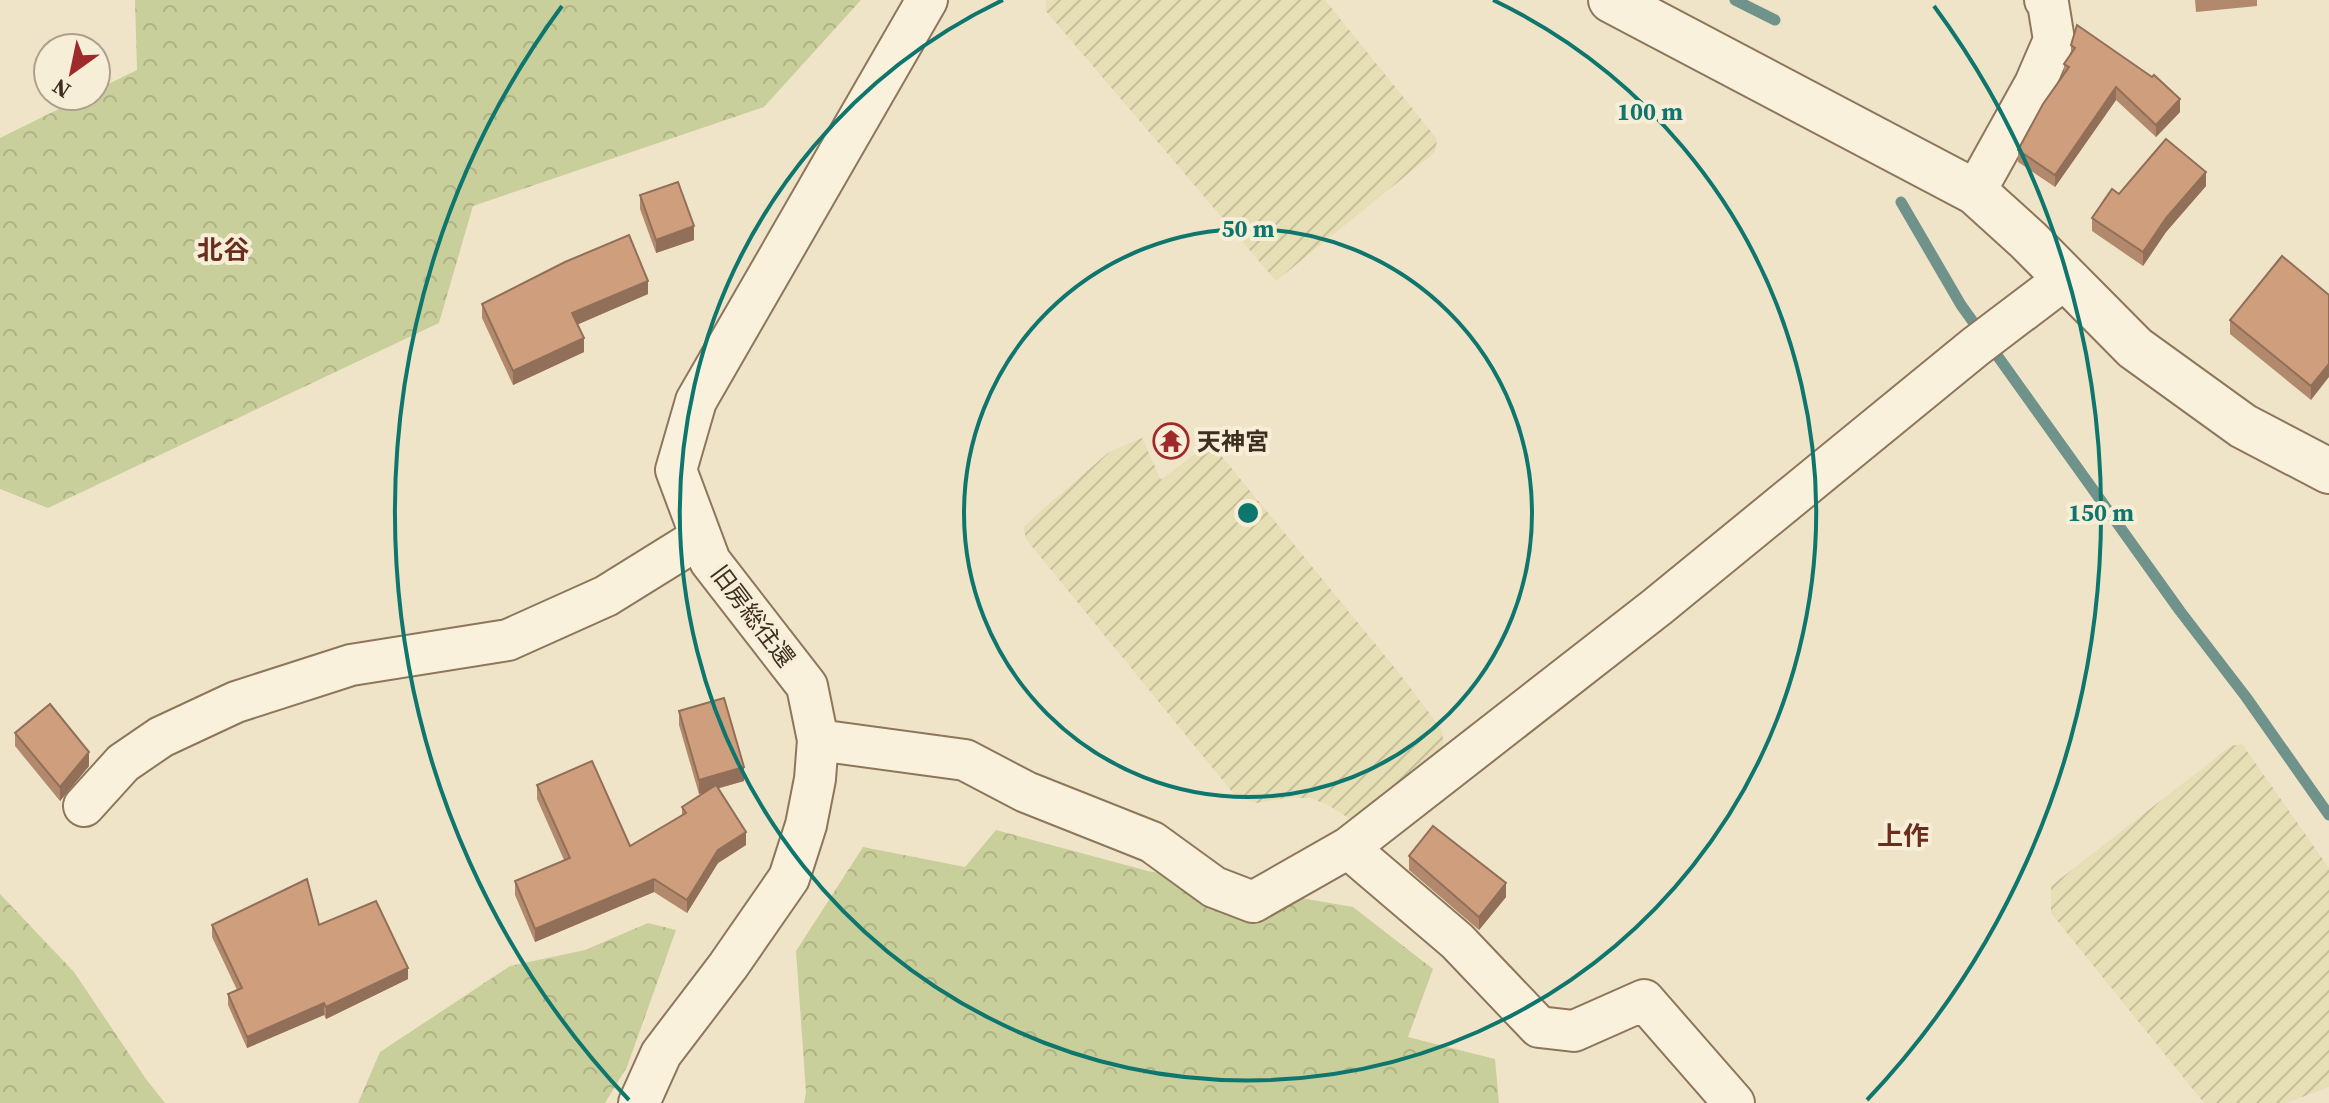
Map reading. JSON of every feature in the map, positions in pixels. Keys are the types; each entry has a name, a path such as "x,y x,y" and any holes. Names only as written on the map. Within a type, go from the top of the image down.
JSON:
{"street":[{"name":"旧房総往還","path":"639,1103 661,1054 728,966 789,878 806,825 815,779 818,740 807,686 710,561 676,470 696,401 927,0"},
{"path":"1611,0 1975,192 2028,240 2135,348 2243,426 2329,471"},
{"path":"1975,192 2035,84 2054,40 2045,0"},
{"path":"818,740 965,760 1026,792 1152,842 1214,887 1253,902 1348,848 1657,607 2009,319 2066,278"},
{"path":"84,806 123,763 161,737 236,702 351,665 508,640 606,596 701,537"},
{"path":"1348,848 1457,941 1539,1027 1574,1031 1644,1000 1734,1103"}],"shaded area":[{"path":"1046,0 1325,0 1437,139 1435,152 1276,281 1046,11"},
{"path":"1142,438 1161,480 1210,442 1442,730 1444,749 1350,819 1310,798 1258,803 1237,798 1026,539 1023,527 1034,517 1109,452"},
{"path":"2242,744 2329,868 2329,1087 2286,1103 2204,1103 2051,913 2051,886 2231,746"}],"green space":[{"path":"135,0 861,0 764,107 473,206 439,323 48,508 0,489 0,138 53,112 112,112 112,82 137,70"},
{"path":"996,830 1148,871 1353,907 1433,969 1408,1037 1495,1059 1499,1103 804,1103 806,1092 796,951 863,847 965,867"},
{"path":"0,894 74,972 165,1103 0,1103"},
{"path":"648,923 676,930 627,1067 605,1103 358,1103 380,1052 510,966 585,950"}],"building":[{"path":"2077,25 2152,77 2154,75 2180,99 2156,125 2116,87 2055,175 2018,150 2043,104 2069,67 2064,64 2075,48 2071,45"},
{"path":"2166,139 2206,172 2166,218 2143,252 2092,218 2112,189 2119,194"},
{"path":"678,182 694,226 656,240 640,195"},
{"path":"629,235 648,281 572,313 584,338 513,371 482,304 565,262"},
{"path":"2282,256 2329,295 2329,364 2311,386 2230,320"},
{"path":"724,698 744,767 699,780 679,711"},
{"path":"50,704 89,752 60,787 15,733"},
{"path":"592,761 630,846 686,813 682,807 716,785 746,832 718,850 687,900 654,879 535,929 515,881 570,858 537,785"},
{"path":"1433,826 1506,883 1479,917 1409,856"},
{"path":"307,879 319,925 376,901 408,968 326,1007 324,1003 247,1037 228,994 242,988 212,925"}],"waterway":[{"path":"1735,0 1775,20"},
{"path":"1901,202 1961,305 2329,815"}],"place":[{"name":"天神宮","path":"1171,441"}],"district":[{"name":"北谷","path":"223,250"},
{"name":"上作","path":"1903,836"}]}
